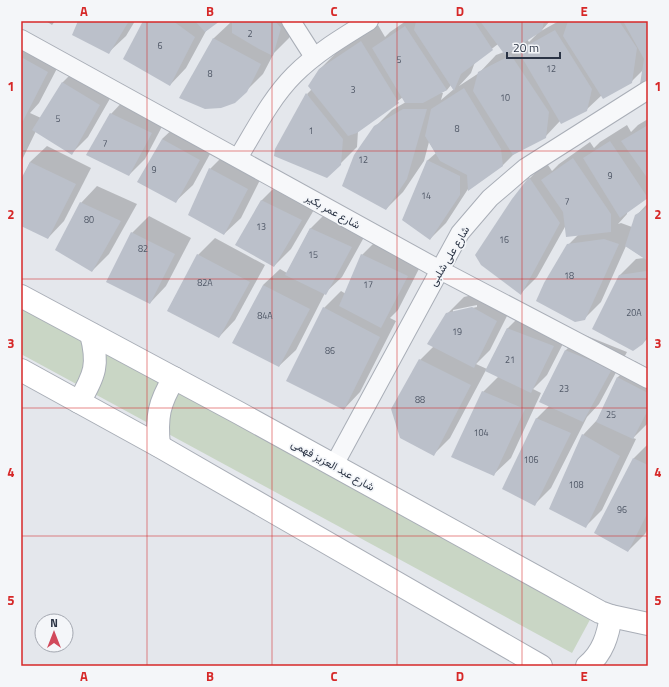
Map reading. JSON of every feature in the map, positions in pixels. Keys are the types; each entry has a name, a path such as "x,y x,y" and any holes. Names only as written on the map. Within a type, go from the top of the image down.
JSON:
{"main road":[{"name":"شارع عبد العزيز فهمى","path":"21,296 334,465 594,608 611,616 648,624"},
{"path":"79,402 88,386 94,369 95,351 91,334"},
{"path":"21,370 159,446 541,666"},
{"path":"159,446 157,428 159,411 165,394 174,378"},
{"path":"587,666 602,649 608,633 611,616"}],"street":[{"path":"290,21 314,57"},
{"path":"238,158 276,96 294,75 314,57 369,21"},
{"name":"شارع عمر بكير","path":"21,38 440,270 648,378"},
{"name":"شارع على شلبى","path":"334,465 460,233 490,198 524,168 648,90"}],"green space":[{"path":"21,306 592,616 572,653 21,354"}],"building":[{"path":"78,21 129,21 109,54 72,35"},
{"path":"143,21 173,21 195,37 170,86 123,59"},
{"path":"195,21 220,21 205,32"},
{"path":"234,21 275,21 281,28 273,56 232,33 232,23"},
{"path":"416,21 474,21 493,50 461,74 454,91 414,30"},
{"path":"480,21 544,21 542,31 505,55"},
{"path":"568,21 619,21 637,48 632,83 603,99 563,36"},
{"path":"623,21 648,21 648,79 640,84 644,59"},
{"path":"405,26 447,90 423,103 405,103 372,48"},
{"path":"555,30 592,89 587,111 561,124 521,56 521,49"},
{"path":"213,38 261,64 247,92 235,103 221,108 205,109 179,98"},
{"path":"361,41 399,103 357,133 348,136 308,86 319,69"},
{"path":"511,55 549,112 546,138 513,155 473,91 478,72"},
{"path":"21,57 48,72 23,121 21,120"},
{"path":"62,82 100,105 72,155 32,130"},
{"path":"464,88 501,149 503,166 468,191 467,175 440,161 425,136 431,109"},
{"path":"306,93 343,139 341,165 327,178 274,156 275,149"},
{"path":"403,109 427,109 407,179 386,210 342,186 354,155 374,126"},
{"path":"110,113 152,133 129,176 86,155"},
{"path":"648,125 648,179 621,141"},
{"path":"162,139 200,160 176,203 137,182"},
{"path":"610,141 648,198 620,218 583,158"},
{"path":"573,158 611,214 611,232 566,237 563,212 541,180"},
{"path":"427,160 460,176 460,195 430,240 402,220"},
{"path":"30,162 76,184 48,239 21,226 21,179"},
{"path":"209,168 248,189 224,235 188,215"},
{"path":"529,177 560,223 521,295 481,265 475,255 512,199"},
{"path":"261,200 302,220 274,267 235,245"},
{"path":"80,202 121,221 92,272 55,250"},
{"path":"648,207 648,261 625,246 635,215"},
{"path":"310,228 352,247 326,295 285,275"},
{"path":"131,232 175,254 150,304 106,282"},
{"path":"604,239 619,244 585,320 575,322 536,301 544,283 567,244"},
{"path":"197,254 250,282 219,338 167,311"},
{"path":"361,254 408,276 381,328 339,306"},
{"path":"646,271 648,272 648,334 643,344 633,351 592,329 619,275"},
{"path":"263,285 310,309 279,367 232,343"},
{"path":"323,307 380,337 344,410 286,381"},
{"path":"472,307 497,321 474,368 427,344 446,313"},
{"path":"507,328 554,346 531,393 485,371"},
{"path":"565,350 612,369 583,422 539,402"},
{"path":"419,359 471,385 434,456 400,438 391,409"},
{"path":"617,377 648,393 648,410 633,439 596,422"},
{"path":"482,391 525,409 494,476 451,457"},
{"path":"536,418 571,433 535,506 502,489"},
{"path":"582,434 620,456 586,528 549,509"},
{"path":"633,458 648,465 648,512 628,552 594,533"}]}
